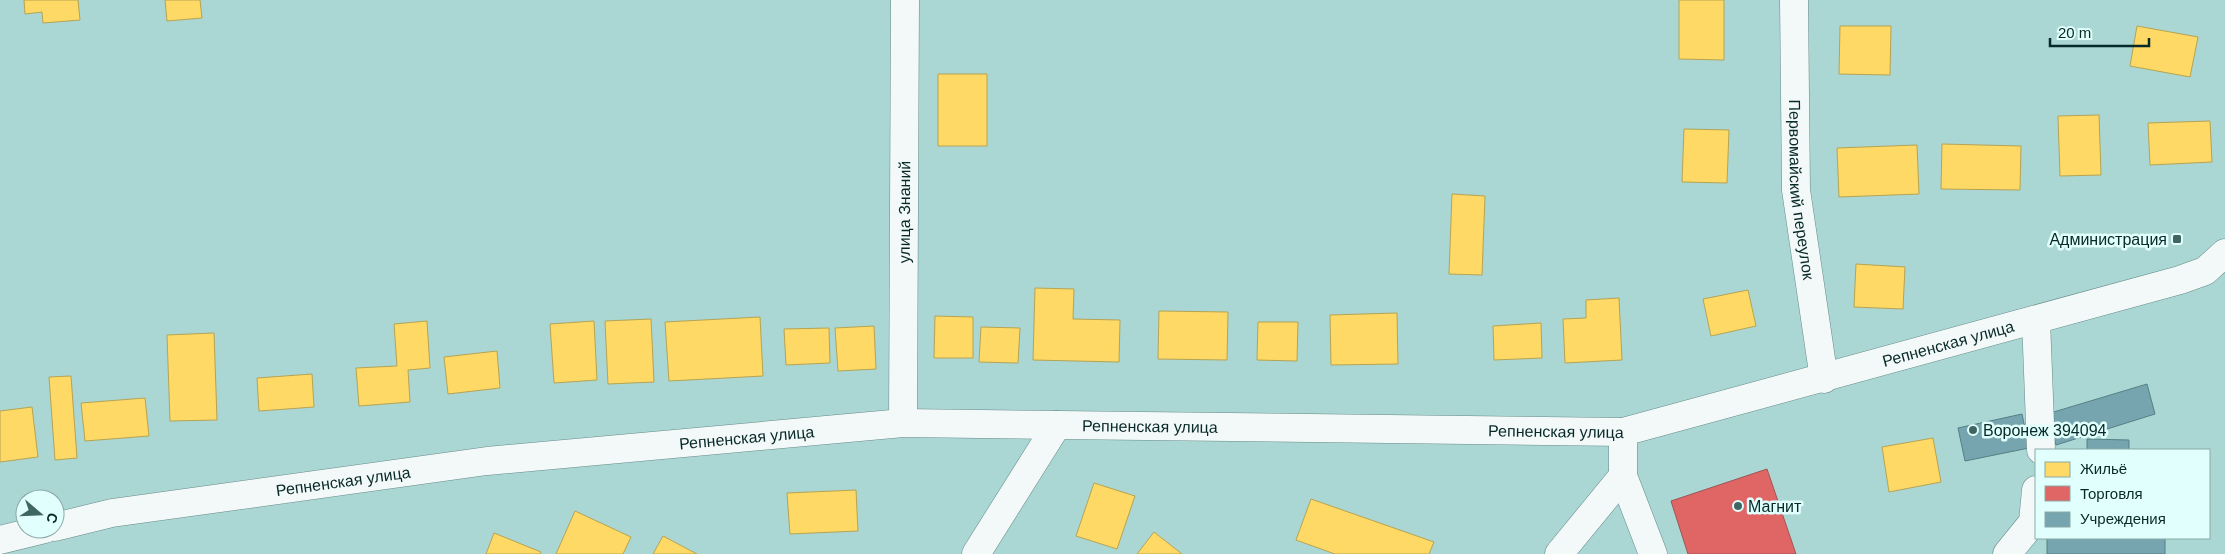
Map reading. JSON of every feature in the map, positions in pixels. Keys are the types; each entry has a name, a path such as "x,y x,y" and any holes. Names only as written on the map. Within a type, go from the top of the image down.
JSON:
{"street":[{"name":"улица Знаний","path":"903,423 905,0"},
{"name":"Первомайский переулок","path":"1794,0 1796,190 1824,379"},
{"name":"Репненская улица","path":"65,525 112,513 487,461 903,423 1623,432 1824,379 2205,271 2225,253"},
{"path":"2036,320 2041,449"},
{"path":"976,554 1057,425"},
{"path":"1623,432 1623,476 1653,554"},
{"path":"1559,554 1623,476"},
{"path":"2007,554 2033,522 2035,501"},
{"path":"0,540 15,536"}],"building: Жильё":[{"path":"24,0 78,0 80,20 43,23 42,12 25,14"},
{"path":"165,0 200,0 202,18 167,21"},
{"path":"1679,0 1724,0 1724,60 1679,59"},
{"path":"1840,26 1891,26 1890,75 1839,74"},
{"path":"2137,26 2198,37 2190,77 2130,66"},
{"path":"938,74 987,74 987,146 938,146"},
{"path":"2099,115 2101,175 2060,176 2058,116"},
{"path":"2210,121 2212,162 2150,165 2148,123"},
{"path":"1684,129 1729,130 1727,183 1682,182"},
{"path":"1942,144 2021,146 2020,190 1941,189"},
{"path":"1917,145 1919,194 1839,197 1837,148"},
{"path":"1452,194 1485,196 1482,275 1449,274"},
{"path":"1856,264 1905,267 1903,309 1854,307"},
{"path":"1035,288 1074,289 1073,319 1120,320 1119,362 1033,360"},
{"path":"1748,290 1756,326 1711,336 1703,299"},
{"path":"1619,298 1622,360 1565,363 1563,319 1586,318 1586,300"},
{"path":"1159,311 1228,312 1227,360 1158,359"},
{"path":"1397,313 1398,364 1331,365 1330,315"},
{"path":"935,316 973,317 973,358 934,358"},
{"path":"760,317 763,376 669,381 665,322"},
{"path":"651,319 654,382 608,384 605,321"},
{"path":"427,321 430,368 408,370 410,402 359,406 356,368 397,366 394,324"},
{"path":"594,321 597,380 554,383 550,324"},
{"path":"1258,322 1298,322 1297,361 1257,360"},
{"path":"1541,323 1542,358 1494,360 1493,326"},
{"path":"874,326 876,369 838,371 835,328"},
{"path":"981,327 1020,328 1018,363 979,362"},
{"path":"829,328 830,363 786,365 784,329"},
{"path":"214,333 217,420 170,421 167,335"},
{"path":"497,351 500,388 448,394 444,357"},
{"path":"312,374 314,407 259,411 257,378"},
{"path":"71,376 77,458 55,460 49,377"},
{"path":"145,398 149,436 85,441 81,403"},
{"path":"32,407 38,457 0,462 0,411"},
{"path":"1933,438 1941,482 1889,492 1882,447"},
{"path":"1094,483 1135,496 1117,549 1076,536"},
{"path":"856,490 858,531 790,534 787,493"},
{"path":"1311,499 1434,542 1429,554 1335,554 1296,540"},
{"path":"575,511 631,537 623,554 556,554"},
{"path":"1154,532 1182,554 1137,554"},
{"path":"494,533 541,552 540,554 486,554"},
{"path":"663,536 697,554 653,554"}],"building: Торговля":[{"path":"1767,469 1796,554 1688,554 1671,501"}],"building: Учреждения":[{"path":"2147,384 2155,414 2056,445 2047,414"},
{"path":"2022,414 2029,448 1965,461 1958,428"},
{"path":"2087,439 2129,440 2129,449 2087,449"},
{"path":"2047,539 2165,539 2165,554 2047,554"}],"place":[{"name":"Администрация","path":"2177,239"},
{"name":"Воронеж 394094","path":"1973,430"},
{"name":"Магнит","path":"1738,506"}]}
